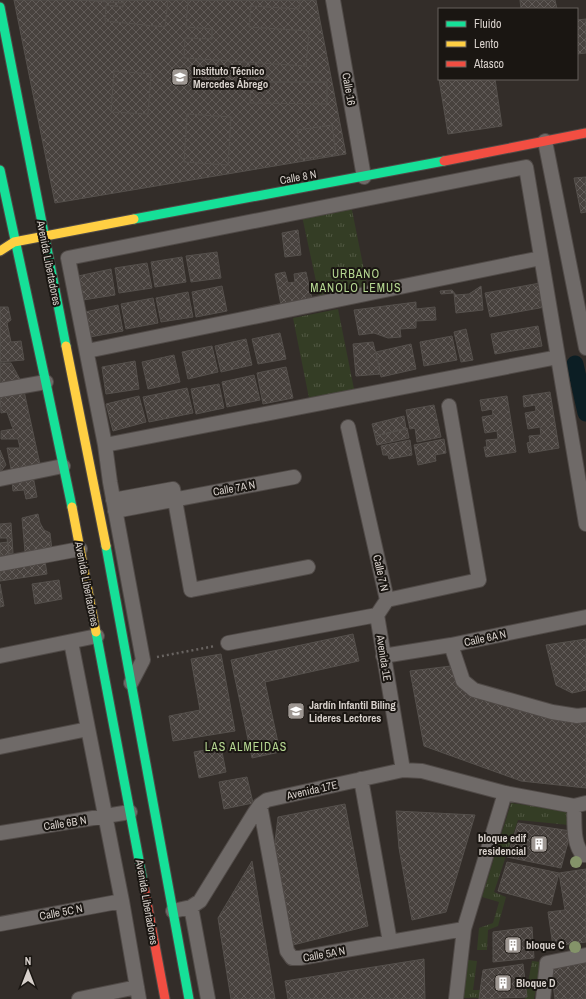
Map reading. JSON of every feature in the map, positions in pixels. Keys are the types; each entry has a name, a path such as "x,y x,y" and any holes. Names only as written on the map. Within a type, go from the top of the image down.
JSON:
{"main road":[{"name":"Avenida Libertadores","path":"0,7 44,236 95,484 189,999"},
{"name":"Calle 8 N","path":"0,251 14,242 364,177 586,133"},
{"name":"Avenida Libertadores","path":"0,170 14,242 46,382 80,549 165,999"},
{"name":"Calle 8 N","path":"0,238 14,242"},
{"path":"95,484 110,482"},
{"path":"110,570 126,567"}],"street":[{"name":"Calle 16","path":"333,0 364,177"},
{"path":"545,141 586,348"},
{"name":"Avenida Libertadores","path":"143,660 114,506 105,446 68,258 526,167 541,258"},
{"path":"87,351 541,258 586,524"},
{"path":"105,446 558,357"},
{"path":"0,390 46,382"},
{"path":"387,600 479,580 449,406"},
{"name":"Calle 7 N","path":"348,427 387,600 377,616"},
{"path":"0,479 63,466"},
{"name":"Calle 7A N","path":"114,506 175,499 294,477"},
{"path":"175,499 191,590 308,568"},
{"path":"0,564 80,549"},
{"path":"228,643 377,616"},
{"name":"Avenida 1E","path":"377,616 403,770"},
{"name":"Calle 6A N","path":"383,656 451,645 586,617"},
{"path":"0,656 97,636"},
{"path":"71,642 106,816 138,993 79,999"},
{"path":"451,645 463,681 474,690 552,712 577,716 586,715"},
{"path":"131,683 143,660"},
{"path":"0,747 88,729"},
{"name":"Avenida 17E","path":"260,805 267,800 403,770 422,771 505,793 580,804"},
{"path":"361,779 390,942"},
{"path":"456,999 464,929 505,793"},
{"path":"580,804 577,844 579,851 586,856"},
{"path":"173,911 191,907 200,901 260,805"},
{"name":"Calle 5A N","path":"260,805 287,952 292,958 300,958 464,929"},
{"name":"Calle 6B N","path":"0,833 130,812"},
{"name":"Calle 5C N","path":"0,924 122,901"},
{"path":"191,907 208,999"},
{"path":"543,999 547,963 586,955"}],"path":[{"path":"143,660 228,643"}],"green space":[{"path":"351,205 368,290 320,300 302,216"},
{"path":"338,309 355,394 310,403 293,318"},
{"path":"511,803 570,811 569,825 518,820 494,892 506,897 498,926 488,930 487,950 477,950 479,928 493,923 499,902 482,897"},
{"path":"468,960 477,961 473,990 483,990 483,999 463,998"},
{"path":"532,961 541,962 534,999 525,999"}],"building":[{"name":"Instituto Técnico Mercedes Ábrego","path":"14,0 316,0 346,154 55,203"},
{"path":"81,0 123,0 122,3"},
{"path":"124,0 168,0 165,27 105,21 106,5 123,7"},
{"path":"188,0 300,0 299,9 251,6 249,27 309,31 306,66 184,58 185,38 212,39 212,29 186,27"},
{"path":"520,0 555,0 557,8 521,8"},
{"path":"586,19 586,53 578,54 578,20"},
{"path":"114,71 151,74 148,114 111,112"},
{"path":"439,80 495,80 502,126 448,134"},
{"path":"251,82 327,82 327,104 250,103"},
{"path":"187,114 231,117 228,165 184,162"},
{"path":"332,125 336,154 301,159 297,130"},
{"path":"586,177 586,212 581,213 574,178"},
{"path":"298,230 301,255 285,257 282,233"},
{"path":"217,252 221,278 191,282 186,256"},
{"path":"182,257 186,282 155,287 151,262"},
{"path":"147,263 152,288 119,293 115,268"},
{"path":"111,269 115,295 83,300 78,276"},
{"path":"285,272 288,283 295,282 294,274 306,272 312,299 281,305 275,274"},
{"path":"540,283 545,307 490,317 485,293"},
{"path":"222,286 227,311 196,317 192,292"},
{"path":"481,286 483,310 456,313 454,293 441,294 440,291 452,290 456,295 469,294"},
{"path":"188,292 193,317 161,322 156,298"},
{"path":"153,298 158,323 126,329 121,304"},
{"path":"416,302 416,309 435,307 436,320 416,321 416,328 400,329 401,337 388,338 374,333 359,335 354,310"},
{"path":"118,305 123,331 90,337 85,312"},
{"path":"0,307 8,307 11,320 7,323 11,342 21,341 24,360 0,362"},
{"path":"538,326 542,346 495,354 491,334"},
{"path":"466,329 473,360 461,362 454,332"},
{"path":"280,333 286,359 258,364 252,339"},
{"path":"452,336 457,360 424,366 420,342"},
{"path":"246,339 252,365 221,372 215,346"},
{"path":"373,342 381,374 356,376 353,344"},
{"path":"411,344 416,369 381,377 376,352"},
{"path":"212,346 218,372 188,379 182,352"},
{"path":"174,355 180,382 148,389 142,362"},
{"path":"135,361 139,389 106,394 102,367"},
{"path":"0,363 11,363 22,383 0,388"},
{"path":"286,367 293,398 263,404 257,373"},
{"path":"254,375 260,400 227,407 222,382"},
{"path":"219,384 224,408 196,414 191,389"},
{"path":"187,388 193,413 149,422 143,397"},
{"path":"24,391 41,469 12,474 7,448 20,448 18,439 1,439 1,431 13,429 7,412 1,413 0,394"},
{"path":"550,392 559,448 529,453 527,443 530,442 529,436 541,435 540,427 528,429 525,413 536,411 535,405 524,407 523,396"},
{"path":"139,396 146,422 113,431 106,404"},
{"path":"507,396 516,452 486,457 484,447 487,447 486,440 498,439 497,431 485,433 482,417 493,415 492,409 482,411 480,400"},
{"path":"434,405 441,437 417,442 415,428 410,429 406,410"},
{"path":"404,416 406,429 375,436 372,424"},
{"path":"407,428 409,438 377,445 375,436"},
{"path":"444,439 446,453 435,455 436,461 418,465 414,445"},
{"path":"410,440 412,455 389,459 388,455 383,455 381,446"},
{"path":"0,450 6,465 0,471"},
{"path":"33,476 37,497 26,499 24,490 13,491 12,481"},
{"path":"38,514 40,523 44,530 50,533 52,550 25,552 22,518"},
{"path":"11,523 13,553 9,554 7,538 0,538 0,524"},
{"path":"8,542 9,559 0,559 0,543"},
{"path":"45,561 47,574 0,581 0,568"},
{"path":"59,580 62,599 35,604 32,584"},
{"path":"0,584 4,606 0,607"},
{"path":"353,634 359,661 265,682 280,752 252,758 231,660"},
{"path":"586,639 586,690 572,693 556,685 546,645"},
{"path":"221,654 235,731 173,741 169,716 200,710 191,659"},
{"path":"451,666 457,683 586,719 586,788 521,781 424,746 410,671"},
{"path":"221,747 226,772 199,778 194,752"},
{"path":"247,777 253,803 224,809 219,782"},
{"path":"345,804 368,926 293,945 274,850 278,817"},
{"path":"396,811 475,815 446,912 412,920 399,848"},
{"name":"bloque edif residencial","path":"518,823 571,831 561,868 507,857"},
{"path":"252,861 275,999 231,999 218,918"},
{"name":"bloque edif residencial","path":"507,862 559,873 551,905 498,891"},
{"path":"586,869 586,942 553,946 548,912 565,910 559,873"},
{"name":"bloque C","path":"532,927 534,958 493,962 493,932"},
{"path":"424,959 425,999 288,999 285,981"},
{"path":"586,962 586,999 555,999 551,969"},
{"name":"Bloque D","path":"523,964 527,997 479,999 483,970"}],"waterway":[{"path":"575,364 586,413"}],"traffic: fast":[{"path":"0,7 66,346"},
{"path":"134,219 444,161"},
{"path":"0,170 72,507"},
{"path":"106,546 189,999"},
{"path":"96,632 143,881"}],"traffic: slow":[{"path":"0,251 14,242 134,219"},
{"path":"66,346 106,546"},
{"path":"72,507 96,632"}],"traffic: jam":[{"path":"444,161 586,133"},
{"path":"143,881 165,999"}],"place":[{"name":"Instituto Técnico Mercedes Ábrego","path":"180,77"},
{"name":"Jardín Infantil Biling Lideres Lectores","path":"296,711"},
{"name":"bloque edif residencial","path":"539,844"},
{"name":"bloque C","path":"513,945"},
{"name":"Bloque D","path":"503,983"}],"district":[{"name":"URBANO MANOLO LEMUS","path":"356,281"},
{"name":"LAS ALMEIDAS","path":"246,747"}]}
